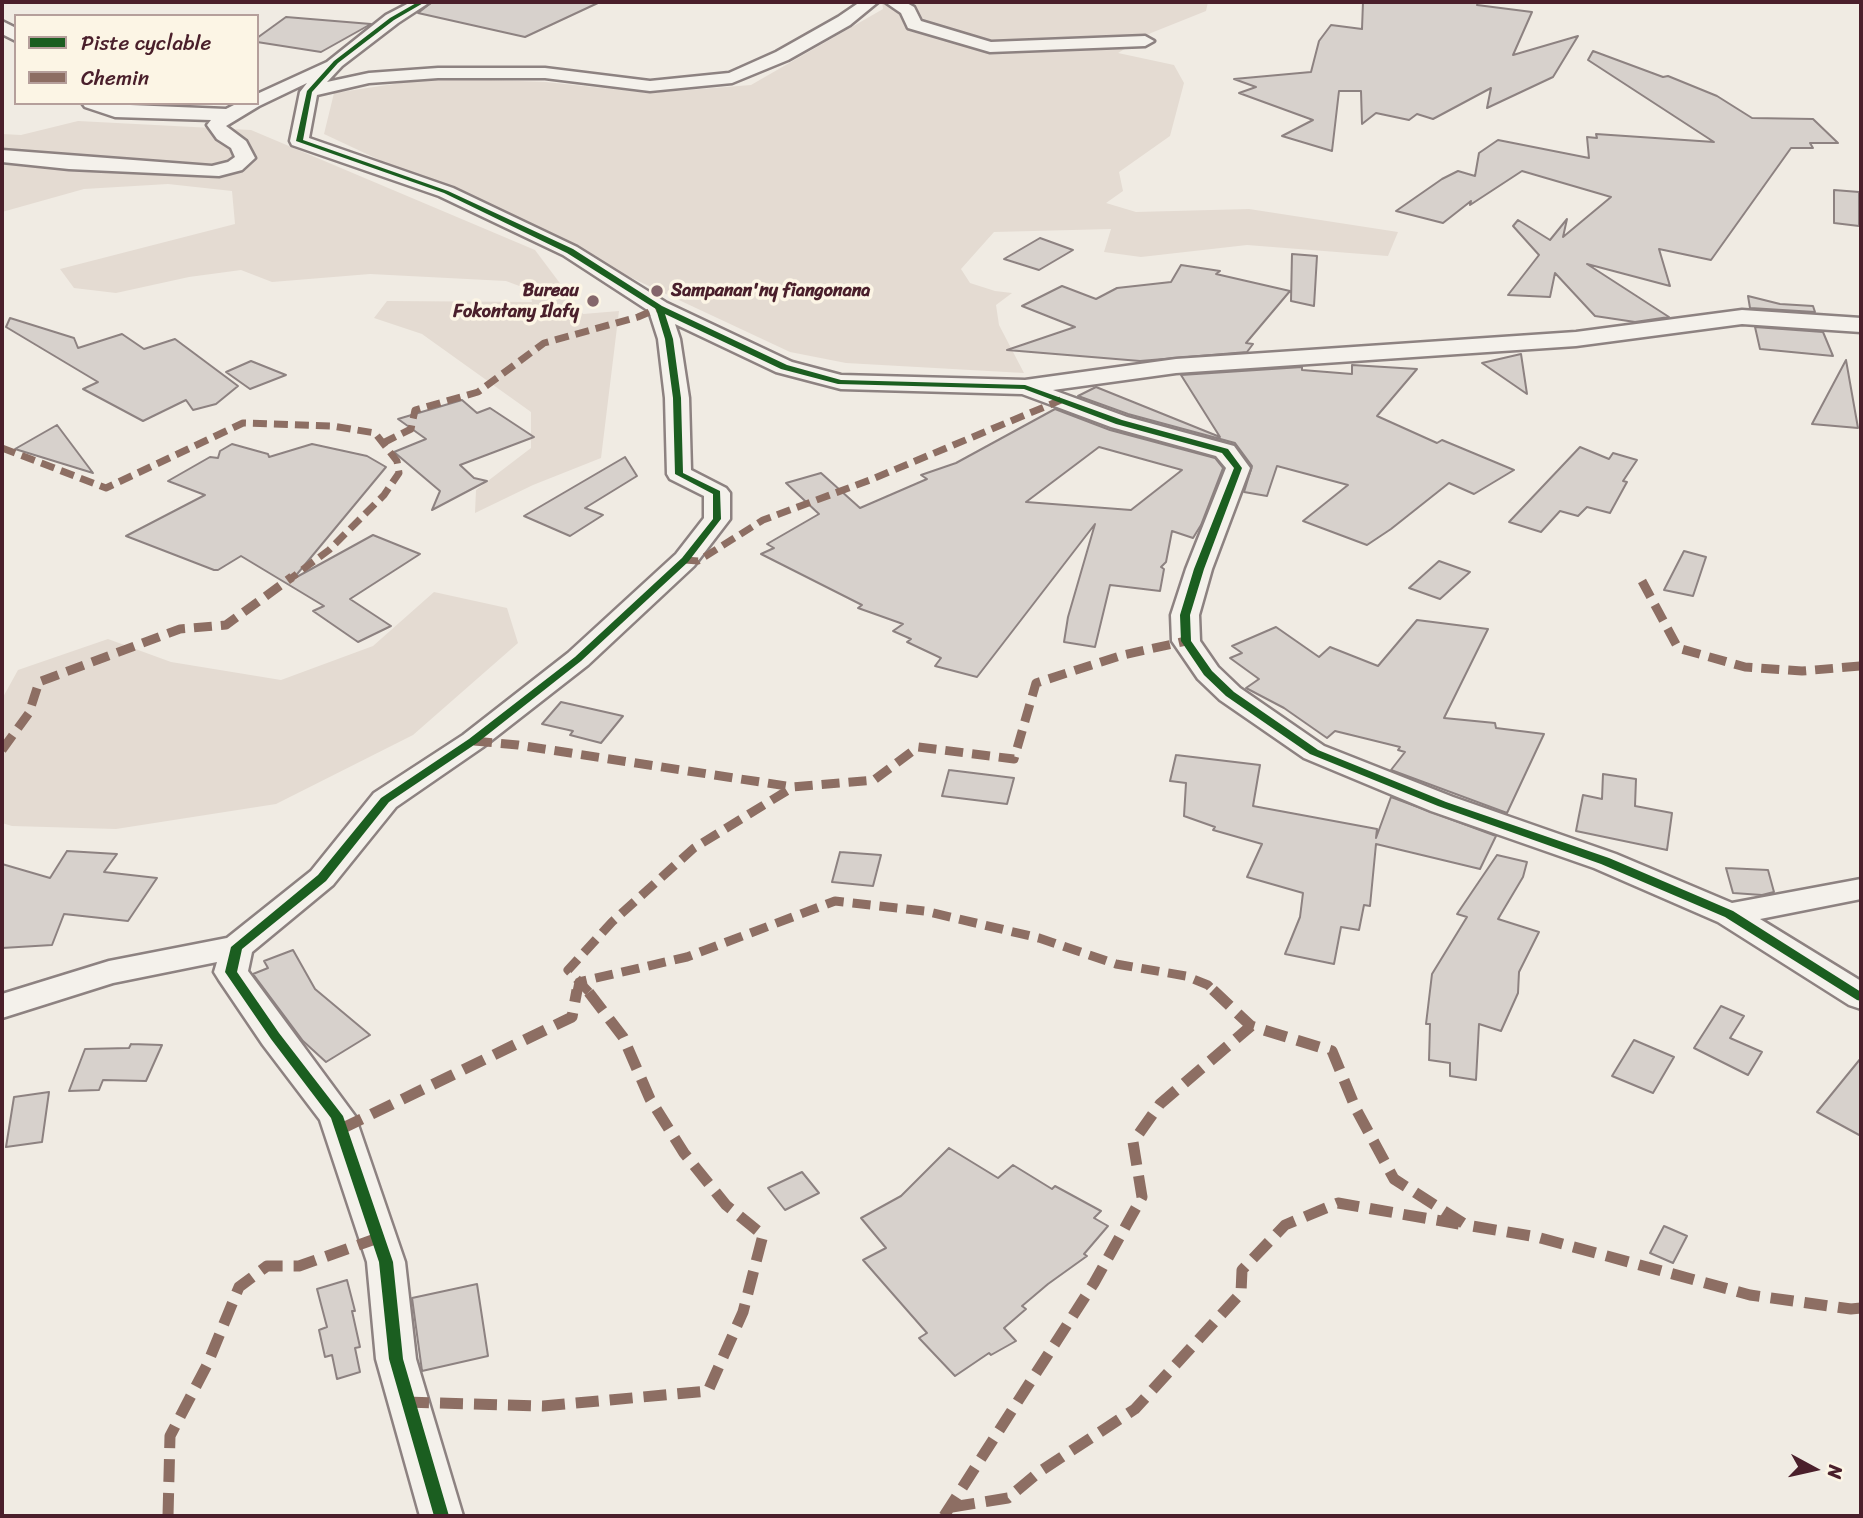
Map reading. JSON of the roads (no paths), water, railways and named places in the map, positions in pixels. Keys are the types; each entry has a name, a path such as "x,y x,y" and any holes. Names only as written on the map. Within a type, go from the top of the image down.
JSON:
{"street":[{"path":"259,100 336,62 392,19 422,2"},
{"path":"310,92 369,78 438,73 545,73 650,86 732,78 782,56 844,21 870,2"},
{"path":"893,2 908,10 914,24 990,47 1146,41"},
{"path":"336,62 310,92 299,141 446,192 570,251 659,308 784,367 842,382 1025,387 1177,366 1504,346 1656,330 1742,317 1861,326"},
{"path":"96,105 114,112 229,115"},
{"path":"2,156 212,172 235,166 244,158 239,145 224,135 216,125 249,105"},
{"path":"2,1006 109,972 237,947 322,878 385,800 473,741 578,659 685,560 717,519 717,493 679,474 677,398 669,339 659,308"},
{"path":"1025,387 1119,422 1225,451 1238,468 1199,569 1185,615 1186,641 1208,673 1230,694 1314,752 1442,804 1605,861 1729,914 1861,997"},
{"path":"1729,914 1861,889"},
{"path":"237,947 231,972 275,1036 337,1116 386,1262 396,1359 441,1516"}],"place":[{"name":"Sampanan'ny fiangonana","path":"657,291"},
{"name":"Bureau Fokontany Ilafy","path":"593,301"}]}
